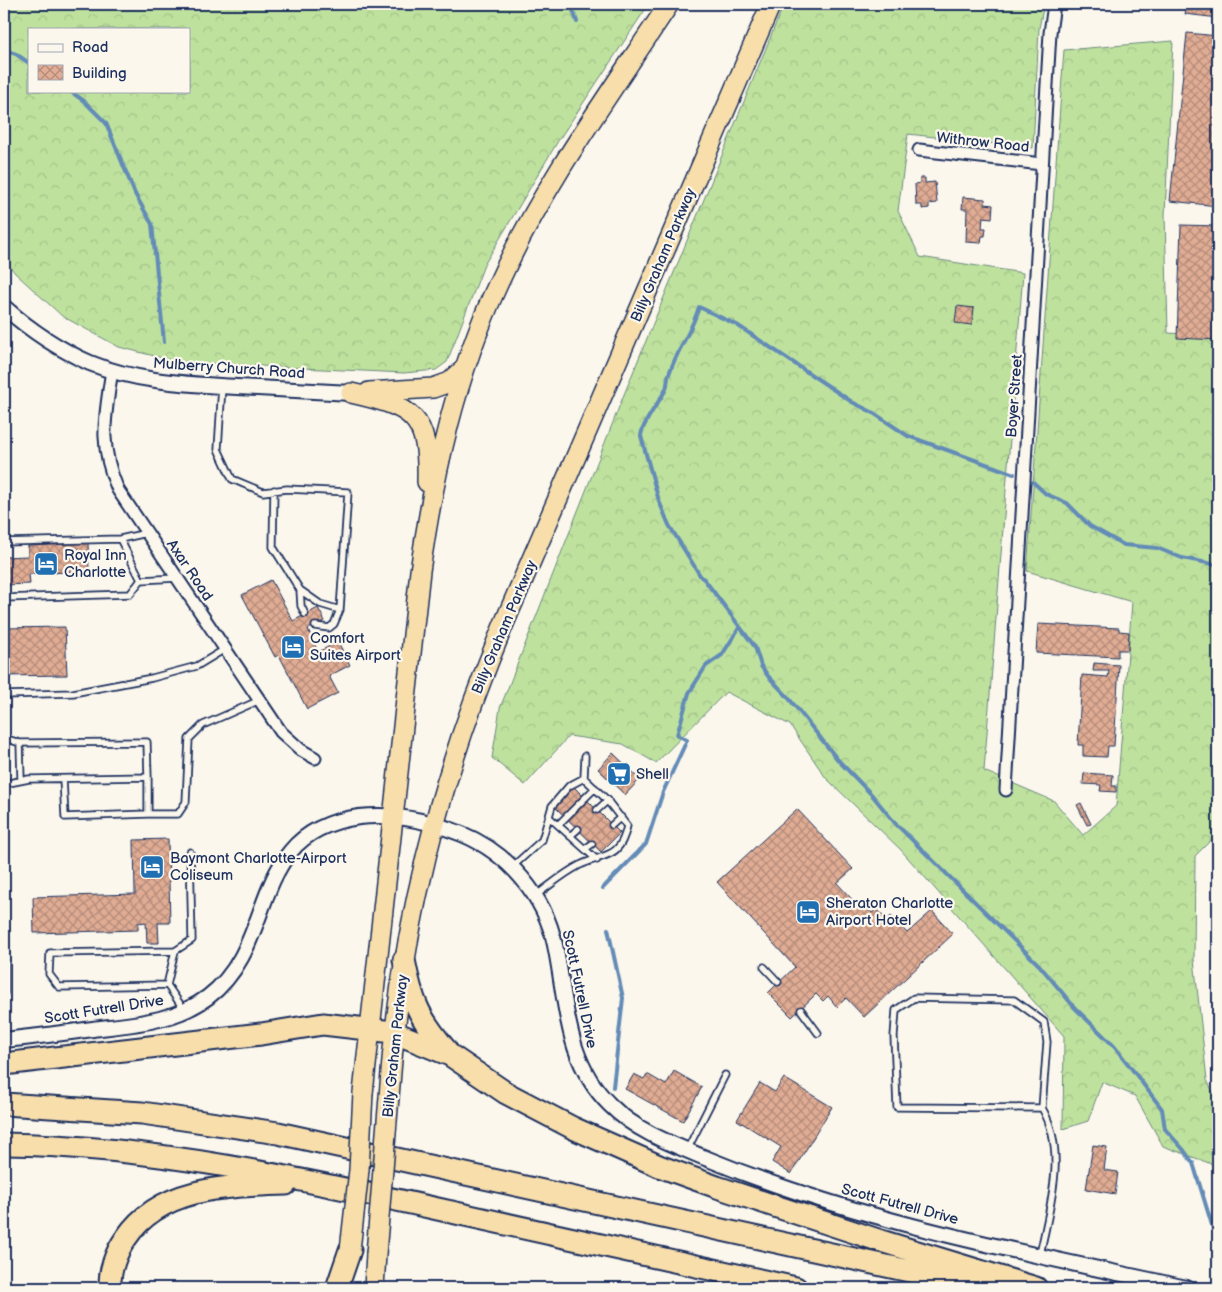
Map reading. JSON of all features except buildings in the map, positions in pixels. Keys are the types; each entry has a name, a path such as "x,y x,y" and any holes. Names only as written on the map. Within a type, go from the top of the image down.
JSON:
{"highway":[{"name":"Billy Graham Parkway","path":"347,1288 359,1170 363,1093 392,817 407,705 426,529 445,434 464,370 498,284 536,211 669,4"},
{"name":"Billy Graham Parkway","path":"374,1288 393,1032 404,960 433,824 480,680 771,4"},
{"path":"351,393 434,388 450,382 464,370"},
{"path":"351,393 386,401 414,416 425,436 428,468 426,529"},
{"path":"404,960 411,994 418,1012 428,1029 450,1055"},
{"path":"4,1064 261,1034 323,1024 393,1032 450,1055 506,1093 573,1128 660,1166 717,1188 1036,1288"},
{"path":"4,1104 142,1113 278,1133 987,1288"},
{"path":"4,1144 82,1147 159,1155 248,1169 796,1288"},
{"path":"110,1288 113,1263 121,1244 132,1228 145,1216 172,1200 221,1189 319,1184"},
{"path":"337,1288 350,1250"}],"street":[{"name":"Boyer Street","path":"1006,790 1050,33 1054,4"},
{"name":"Withrow Road","path":"919,150 1042,164"},
{"name":"Mulberry Church Road","path":"4,307 24,324 62,349 112,370 144,378 222,386 351,393"},
{"name":"Axar Road","path":"112,370 104,420 105,451 110,471 118,490 281,732 301,750 315,758"},
{"name":"Scott Futrell Drive","path":"4,1040 145,1022 186,1010 212,994 235,968 248,946 272,878 278,867 296,845 319,828 358,817 392,817 433,824 482,844 512,867 535,896 555,941 569,1031 576,1053 585,1074 610,1106 629,1121 661,1139 738,1171 829,1202 924,1228 1187,1288"}],"lane":[{"path":"222,386 218,449 232,479 263,492 287,489 348,492 340,610 334,624 329,628 315,626"},
{"path":"274,490 273,547 300,590 320,604 340,610"},
{"path":"4,542 120,539 147,533"},
{"path":"120,539 141,580"},
{"path":"4,598 130,594 141,580 177,578"},
{"path":"300,590 301,606 305,614"},
{"path":"4,695 74,693 152,678 197,666 225,649"},
{"path":"63,779 65,817 178,814 186,802 189,739 204,724 260,700"},
{"path":"4,738 20,743 147,742 148,814"},
{"path":"20,743 21,780"},
{"path":"584,778 585,756"},
{"path":"4,784 21,780 148,776"},
{"path":"535,896 580,866 610,855 623,842 627,826 608,800 584,778"},
{"path":"512,867 542,840 552,806 569,786 584,778"},
{"path":"558,825 595,788"},
{"path":"597,810 608,800"},
{"path":"549,817 597,860"},
{"path":"612,825 620,817"},
{"path":"570,836 578,829"},
{"path":"585,849 592,844"},
{"path":"167,985 59,987 49,974 50,953 175,951 192,940 190,852"},
{"path":"4,919 4,994"},
{"path":"167,985 175,951"},
{"path":"764,967 778,982"},
{"path":"167,985 186,1010"},
{"path":"1040,1255 1053,1189 1056,1156 1049,1122 1042,1108 1047,1042 1044,1022 1014,1000 914,998 896,1010 894,1036 896,1107 1042,1108"},
{"path":"801,1010 818,1034"},
{"path":"687,1150 725,1075"}],"green space":[{"path":"4,4 649,4 558,141 484,265 447,362 436,370 404,373 178,362 119,347 62,316 15,273 4,259"},
{"path":"784,4 1044,4 1039,28 1033,148 908,134 898,211 920,257 1023,273 984,771 1054,801 1083,835 1116,806 1132,602 1027,571 1064,50 1173,41 1165,215 1168,333 1218,336 1218,833 1195,856 1194,959 1207,1080 1218,1103 1217,1166 1163,1146 1135,1096 1102,1082 1088,1121 1063,1129 1064,1036 901,850 826,778 790,725 726,692 656,763 623,744 569,736 525,785 492,758 500,708 623,397"}],"waterway":[{"path":"571,4 577,22"},
{"path":"4,50 16,54 28,62"},
{"path":"71,92 84,101 106,123 135,194 152,224 164,342"},
{"path":"1014,474 908,436 872,412 852,402 737,325 699,307 672,365 666,389 648,419 641,436 659,501 669,525 701,577 755,647 761,666 768,676 787,696 838,760 872,795 895,823 1040,966 1075,1008 1114,1046 1162,1109 1165,1129 1193,1163 1218,1245"},
{"path":"1033,482 1046,494 1067,503 1090,526 1124,545 1157,548 1182,558 1218,565"},
{"path":"603,888 646,844 663,792 687,740 677,735 689,693 706,666 722,655 739,628"},
{"path":"608,929 623,998 613,1087"}],"place":[{"name":"Royal Inn Charlotte","path":"46,564"},
{"name":"Comfort Suites Airport","path":"293,647"},
{"name":"Shell","path":"619,774"},
{"name":"Baymont Charlotte-Airport Coliseum","path":"152,867"},
{"name":"Sheraton Charlotte Airport Hotel","path":"808,912"}]}
